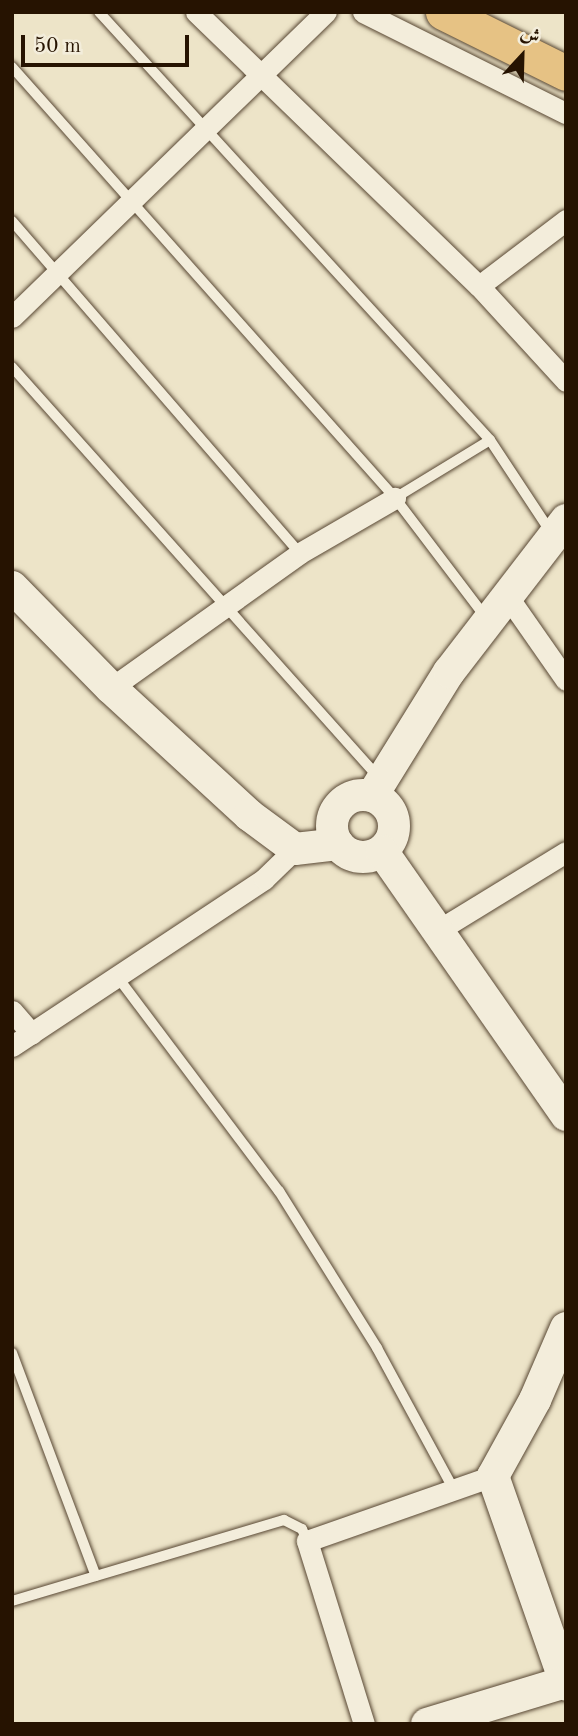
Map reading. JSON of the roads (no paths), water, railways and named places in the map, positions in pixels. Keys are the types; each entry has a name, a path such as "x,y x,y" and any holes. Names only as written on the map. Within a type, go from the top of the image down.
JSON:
{"main road":[{"path":"443,12 541,77"}],"street":[{"path":"196,12 478,286 566,382"},
{"path":"12,317 135,201 258,75 326,12"},
{"path":"363,12 541,77 566,113"},
{"path":"478,286 566,220"},
{"path":"111,688 300,553 395,498"},
{"path":"338,844 332,826 337,808 353,796 377,789 442,682 559,528"},
{"path":"12,587 111,688 249,814 295,849"},
{"path":"509,597 566,680"},
{"path":"12,1046 119,979 264,879 295,849 338,844 363,857 382,851 390,842 394,821 377,789"},
{"path":"382,851 500,1026 561,1097"},
{"path":"437,930 566,852"},
{"path":"12,1011 32,1034"},
{"path":"364,1724 307,1541 493,1476 535,1401 566,1328"},
{"path":"427,1724 564,1684 493,1476"}],"lane":[{"path":"99,12 203,131 490,440 559,528"},
{"path":"12,66 135,201 395,498 489,622"},
{"path":"12,221 300,553"},
{"path":"12,367 224,607 377,789"},
{"path":"395,498 490,440"},
{"path":"119,979 279,1191 377,1348 454,1490"},
{"path":"12,1353 96,1576"},
{"path":"12,1601 284,1520 302,1529 307,1541"}]}
